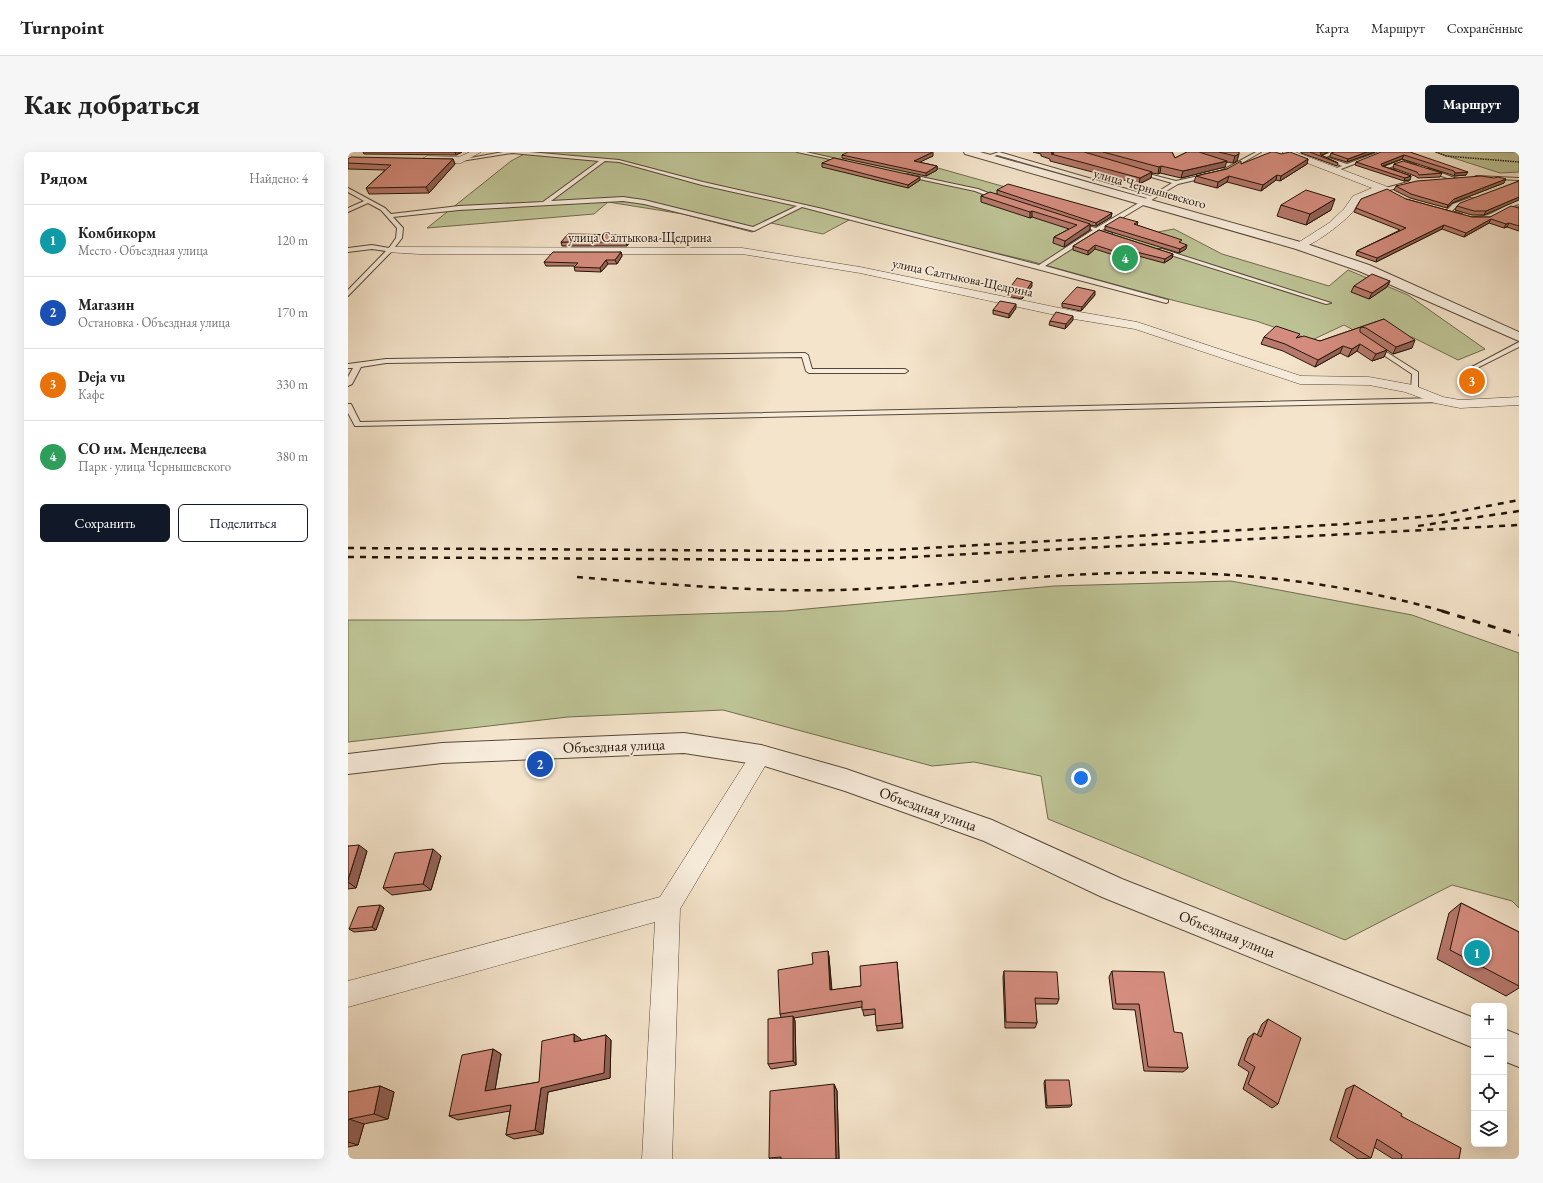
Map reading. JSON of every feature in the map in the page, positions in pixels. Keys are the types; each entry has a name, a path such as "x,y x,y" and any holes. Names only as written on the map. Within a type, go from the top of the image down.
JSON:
{"street":[{"path":"416,159 461,160 476,152"},
{"name":"улица Чернышевского","path":"969,152 1071,177 1300,246 1364,268 1519,337"},
{"path":"1287,152 1385,189"},
{"path":"1300,246 1333,225 1348,212 1356,198 1374,190 1385,189"},
{"name":"улица Салтыкова-Щедрина","path":"390,250 742,251 860,270 1074,315 1137,326 1300,380 1369,381 1415,391 1440,400 1460,404 1519,401"},
{"name":"Объездная улица","path":"348,764 442,753 684,744 761,755 846,780 992,832 1112,888 1471,1032"},
{"path":"657,1159 668,907 761,755"},
{"path":"348,994 668,907"},
{"path":"1507,1046 1519,1051"}],"lane":[{"path":"461,160 521,152 619,161 1040,267 1166,301"},
{"path":"799,152 851,163"},
{"path":"1040,267 1176,182 1223,172 1259,152"},
{"path":"1335,152 1322,156 1348,166"},
{"path":"1336,170 1383,152"},
{"path":"545,203 605,159"},
{"path":"1398,173 1383,168 1402,161 1411,164 1418,164"},
{"path":"1225,164 1232,166"},
{"path":"1426,169 1455,179"},
{"path":"1132,170 1176,182"},
{"path":"897,173 976,190 1005,200"},
{"path":"1472,174 1519,180"},
{"path":"1467,178 1479,176"},
{"path":"1439,180 1461,178"},
{"path":"1512,184 1519,180"},
{"path":"1385,189 1415,182"},
{"path":"1385,189 1396,195"},
{"path":"348,190 383,208 400,228 399,238 390,250 348,294"},
{"path":"1448,212 1455,205 1476,197"},
{"path":"391,216 459,208 623,199 644,202 754,229 801,206"},
{"path":"348,210 369,201"},
{"path":"1470,218 1486,218 1519,202"},
{"path":"1508,206 1519,209"},
{"path":"1441,210 1463,216"},
{"path":"1069,221 1119,237"},
{"path":"348,250 372,247 390,250"},
{"path":"1156,249 1328,303"},
{"path":"1366,341 1416,373 1415,391"},
{"path":"1471,368 1519,344"},
{"path":"348,366 386,360 805,356 809,371 905,371"},
{"path":"348,384 358,365"},
{"path":"348,406 358,424 1440,400"}],"path":[{"path":"1436,152 1446,156 1519,162"}],"green space":[{"path":"528,152 881,152 1080,208 1158,232 1174,229 1222,254 1329,286 1348,270 1408,295 1485,349 1458,360 1412,337 1384,346 1344,325 1312,340 1256,321 1168,299 1030,261 851,219 823,234 771,223 752,232 683,214 608,202 594,214 427,228 511,161"},
{"path":"1435,152 1519,152 1519,172 1500,173"},
{"path":"1231,581 1412,615 1519,653 1519,908 1512,901 1452,885 1345,940 1048,819 1041,776 974,762 932,766 723,710 568,717 348,742 348,620 526,620 785,611 1054,586"}],"building":[{"path":"848,152 933,152 914,161 937,166 926,173 842,155"},
{"path":"1051,152 1084,152 1152,172 1140,178 1051,154 1054,153"},
{"path":"1103,152 1172,152 1175,158 1187,152 1199,152 1227,161 1183,171 1161,166 1159,167"},
{"path":"1219,152 1239,152 1239,154 1235,156"},
{"path":"1271,152 1281,154 1290,152 1308,159 1281,176 1277,175 1263,185 1229,176 1218,182 1196,176 1227,169 1241,161 1241,164"},
{"path":"1310,152 1322,152 1320,153 1321,155 1338,163"},
{"path":"1367,152 1348,159 1331,153"},
{"path":"1381,152 1410,152 1468,172 1455,173 1454,171 1404,155 1381,164 1382,166 1411,176 1405,178 1356,162"},
{"path":"351,157 453,159 426,187 366,188 391,165 348,163 348,159"},
{"path":"834,158 920,177 908,185 822,163"},
{"path":"1403,161 1442,173 1419,175 1417,172 1394,164"},
{"path":"1481,176 1506,179 1454,199 1448,205 1411,194 1396,186 1417,181"},
{"path":"1519,181 1519,197 1486,211 1474,211 1457,206 1460,203"},
{"path":"1008,184 1112,213 1096,223 997,190"},
{"path":"1387,189 1406,199 1472,217 1490,217 1511,206 1519,208 1519,226 1509,223 1506,224 1491,219 1466,233 1444,225 1377,258 1357,251 1406,228 1356,208 1361,199"},
{"path":"1306,190 1335,199 1310,214 1281,205"},
{"path":"990,192 1090,224 1065,241 1054,237 1077,225 981,196"},
{"path":"1120,217 1138,222 1134,224 1182,240 1179,242 1187,245 1180,249 1105,226"},
{"path":"1099,230 1173,254 1165,259 1132,251 1126,255 1095,245 1088,251 1073,246"},
{"path":"568,234 630,235 626,242 561,242"},
{"path":"553,252 621,252 615,260 606,260 600,268 574,267 578,263 544,262"},
{"path":"1372,274 1390,281 1372,293 1354,286"},
{"path":"1017,278 1032,282 1023,295 1007,292"},
{"path":"1077,287 1095,291 1082,307 1062,303"},
{"path":"1000,301 1016,304 1009,314 993,310"},
{"path":"1056,312 1073,316 1066,324 1050,321"},
{"path":"1384,319 1415,340 1396,347 1366,328 1361,327 1360,332 1387,350 1376,354 1360,344 1352,349 1343,346 1318,360 1285,344 1264,337 1276,326 1300,334 1296,338 1304,336 1320,341"},
{"path":"359,845 348,880 348,846"},
{"path":"433,849 423,884 383,888 395,853"},
{"path":"1461,903 1519,932 1519,986 1450,950"},
{"path":"380,905 372,927 349,929 358,907"},
{"path":"828,951 830,990 861,986 860,966 897,962 902,1023 876,1026 875,1009 862,1010 862,1001 780,1014 778,970 813,964 812,953"},
{"path":"1004,971 1057,972 1059,999 1035,998 1037,1023 1006,1022"},
{"path":"1112,971 1164,972 1174,1032 1182,1033 1188,1068 1148,1067 1139,1004 1116,1004"},
{"path":"793,1016 793,1061 768,1064 768,1019"},
{"path":"1268,1019 1301,1038 1278,1104 1248,1084 1255,1067 1244,1060 1254,1033 1261,1037"},
{"path":"574,1034 574,1042 606,1035 604,1073 541,1088 535,1130 506,1135 511,1105 449,1116 462,1055 493,1049 485,1091 539,1082 542,1041"},
{"path":"1045,1080 1069,1080 1072,1105 1047,1106"},
{"path":"834,1084 836,1159 769,1158 770,1091"},
{"path":"1354,1085 1402,1114 1401,1116 1461,1148 1459,1159 1401,1159 1402,1155 1377,1139 1371,1158 1337,1137"},
{"path":"380,1086 374,1114 349,1119 348,1121 348,1092"}],"railway":[{"path":"348,548 807,551 892,550 1346,524 1441,515 1519,500"},
{"path":"1418,526 1519,511"},
{"path":"348,557 807,560 893,558 1519,525"},
{"path":"577,577 708,587 774,590 840,590 1088,574 1205,574 1246,576 1327,586 1367,593 1446,612"},
{"path":"1442,611 1519,635"}],"place":[{"name":"СО им. Менделеева","path":"1125,258"},
{"name":"Deja vu","path":"1472,381"},
{"name":"Магазин","path":"540,764"},
{"name":"Комбикорм","path":"1477,953"}]}
